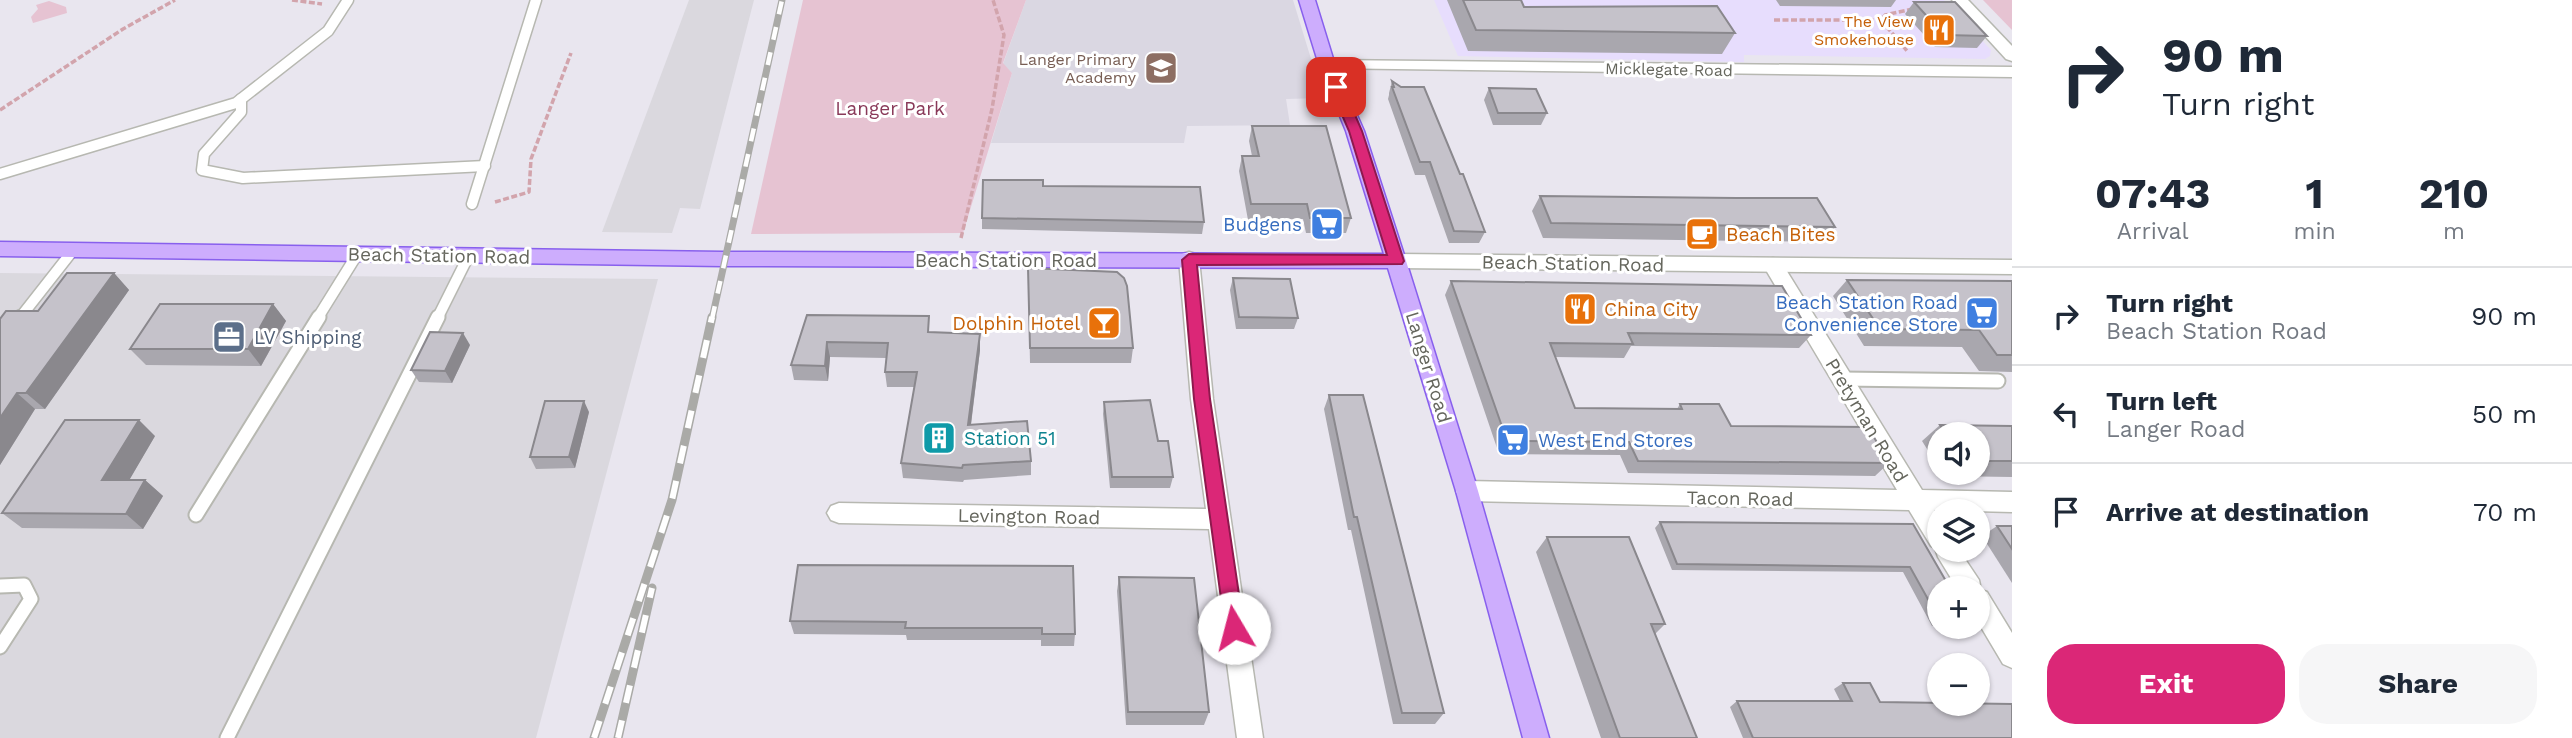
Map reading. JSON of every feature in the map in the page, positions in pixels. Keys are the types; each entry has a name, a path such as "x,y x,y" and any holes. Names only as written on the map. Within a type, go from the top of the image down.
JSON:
{"main road":[{"name":"Langer Road","path":"1307,0 1327,65 1355,131 1396,261 1467,491 1536,738"},
{"name":"Beach Station Road","path":"0,249 956,260 1396,261"}],"street":[{"path":"1960,0 2012,55"},
{"name":"Micklegate Road","path":"1327,65 2012,72"},
{"path":"1189,260 1202,399 1250,738"},
{"name":"Beach Station Road","path":"1396,261 2012,267"},
{"name":"Pretyman Road","path":"1773,265 1927,520"},
{"name":"Tacon Road","path":"1467,491 2012,502"},
{"name":"Levington Road","path":"839,513 1219,519"},
{"path":"1990,620 2012,656"}],"lane":[{"path":"0,174 236,103 328,31 348,0"},
{"path":"472,204 536,0"},
{"path":"241,99 241,112 204,154 202,170 243,178 485,166"},
{"path":"0,343 74,249"},
{"path":"196,515 358,254"},
{"path":"227,738 469,255"},
{"path":"1842,379 1998,381"},
{"path":"0,586 24,585 31,599 0,647"}],"path":[{"path":"0,110 123,29 175,0"},
{"path":"956,260 992,109 1004,35 993,0"},
{"path":"1881,20 1885,15 1899,10 1917,9"},
{"path":"1774,20 1881,20 1925,71"},
{"path":"472,204 514,198 528,192 531,159 571,54"}],"shaded area":[{"path":"689,0 754,0 700,209 680,208 672,233 602,232"},
{"name":"Langer Primary Academy","path":"1026,0 1293,0 1323,98 1286,99 1290,125 1187,126 1184,143 991,143 1012,73 1003,64"},
{"path":"1434,0 1944,0 1991,50 1990,56 1985,59 1744,55 1744,62 1458,56"},
{"path":"0,273 658,279 536,738 0,738"}],"green space":[{"name":"Langer Park","path":"803,0 1026,0 1003,63 1012,73 963,233 751,234"},
{"path":"1983,0 2012,0 2012,30"},
{"path":"49,1 66,7 67,13 33,23 31,17 38,9 36,5"}],"building":[{"path":"1463,0 1521,0 1524,7 1717,6 1735,33 1476,30"},
{"path":"1914,2 1955,2 1987,36 1944,35"},
{"path":"1392,81 1401,87 1424,87 1460,174 1463,174 1485,232 1454,231 1430,162 1420,162"},
{"path":"1489,88 1536,89 1547,113 1498,113"},
{"path":"1252,126 1326,126 1351,218 1310,218 1307,204 1251,204 1242,156 1259,156"},
{"path":"983,180 1043,180 1043,186 1200,187 1204,222 982,218"},
{"path":"1540,196 1817,198 1835,227 1551,223"},
{"path":"1028,268 1117,272 1124,278 1127,286 1133,348 1030,348"},
{"path":"67,273 114,273 26,393 17,393 0,418 0,319 6,311 38,311"},
{"path":"1233,278 1290,279 1298,318 1239,317"},
{"path":"1847,280 2012,281 2012,355 1997,355 1979,330 1880,329"},
{"path":"1451,281 1782,286 1811,335 1628,333 1633,344 1550,343 1575,408 1682,409 1680,404 1719,404 1731,426 1868,427 1889,463 1638,461 1629,442 1512,441 1505,435"},
{"path":"160,304 273,304 248,349 130,349"},
{"path":"807,315 929,316 928,332 980,334 968,425 1027,421 1031,461 963,465 962,468 901,463 917,372 885,372 888,343 827,342 825,366 791,365"},
{"path":"430,332 463,333 445,371 411,370"},
{"path":"1329,395 1363,395 1444,713 1402,713 1357,517 1354,517"},
{"path":"1150,400 1158,441 1168,441 1173,477 1112,477 1104,402"},
{"path":"545,401 584,401 569,457 530,457"},
{"path":"65,420 139,420 102,480 145,480 126,514 2,513"},
{"path":"1990,426 2012,426 2012,461 1990,461"},
{"path":"1660,522 1913,524 1927,548 1927,562 1935,562 1943,576 1927,576 1927,597 1910,567 1677,564"},
{"path":"1997,526 2012,526 2012,549"},
{"path":"1547,537 1629,537 1665,624 1651,624 1697,738 1620,738"},
{"path":"798,565 1073,566 1075,634 1042,634 1042,628 905,628 906,622 790,621"},
{"path":"1119,577 1194,578 1209,712 1128,712"},
{"path":"1843,683 1870,683 1880,702 1927,703 1927,716 1990,716 1990,704 2012,704 2012,738 1753,738 1737,701 1852,701"}],"railway":[{"path":"712,319 782,0"},
{"path":"594,738 672,500 712,317"},
{"path":"618,738 652,588"}],"place":[{"name":"The View Smokehouse","path":"1939,30"},
{"name":"Langer Primary Academy","path":"1161,68"},
{"name":"Budgens","path":"1327,224"},
{"name":"Beach Bites","path":"1702,234"},
{"name":"China City","path":"1580,309"},
{"name":"Beach Station Road Convenience Store","path":"1982,313"},
{"name":"Dolphin Hotel","path":"1104,323"},
{"name":"LV Shipping","path":"229,337"},
{"name":"Station 51","path":"939,438"},
{"name":"West End Stores","path":"1513,440"}],"route":[{"path":"1234,628 1202,399 1189,260 1396,261 1355,131 1336,87"}]}
